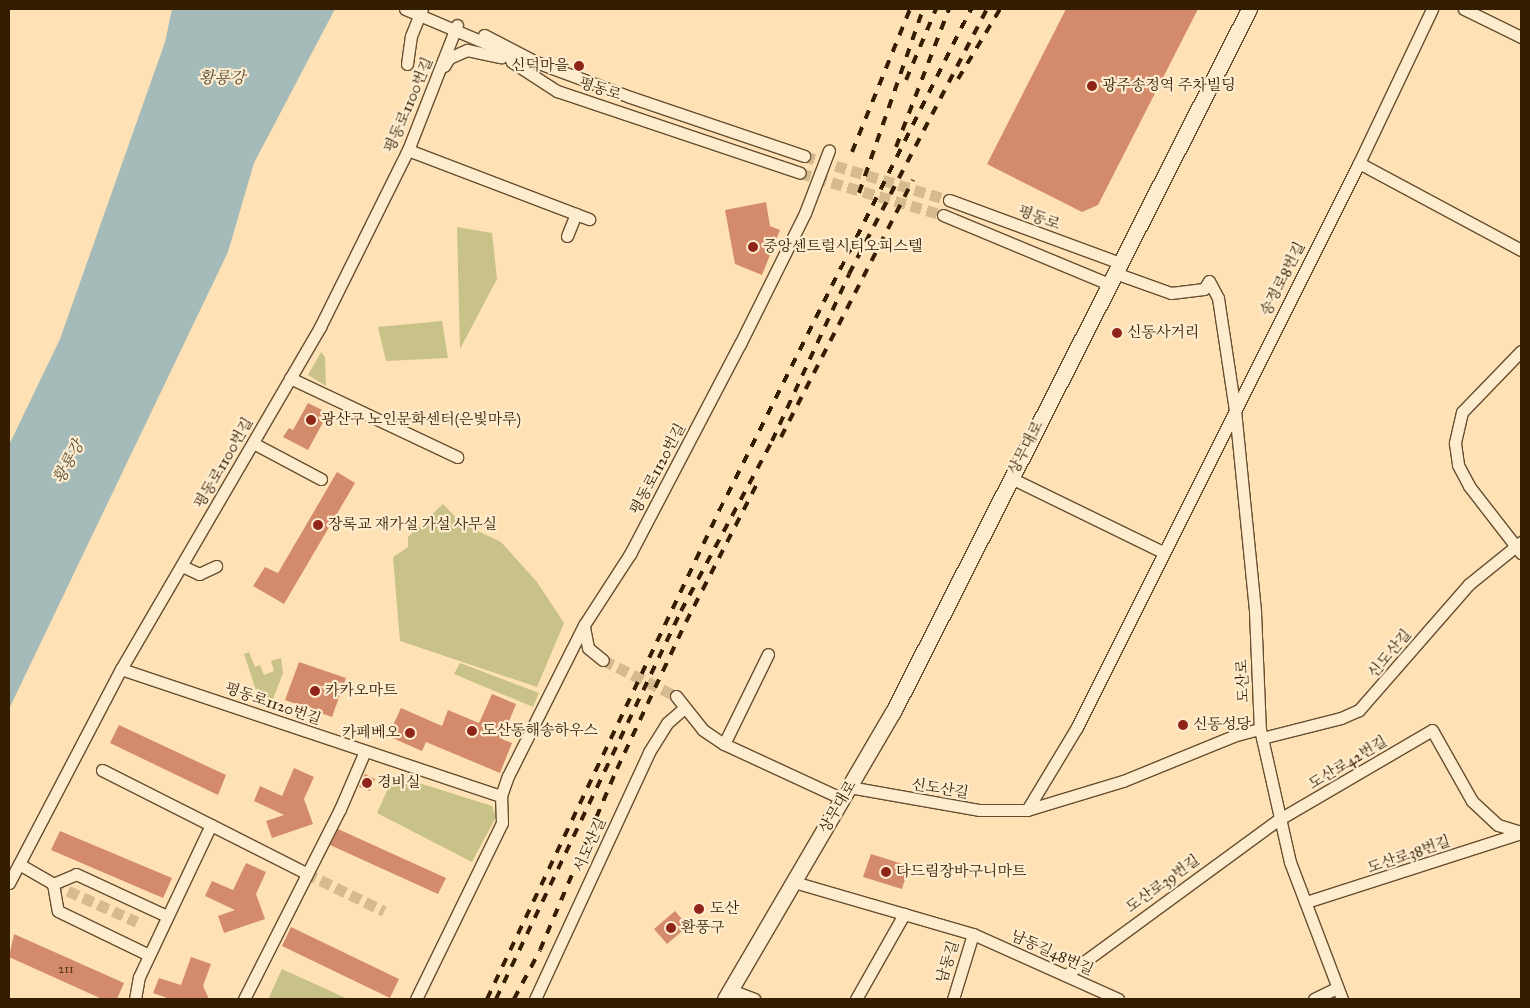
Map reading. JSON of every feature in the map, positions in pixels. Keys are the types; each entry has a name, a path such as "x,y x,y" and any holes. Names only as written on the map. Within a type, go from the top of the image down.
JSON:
{"main road":[{"name":"상무대로","path":"728,995 893,712 1249,9"}],"street":[{"name":"평동로","path":"405,9 418,11 456,27 507,52 512,62 557,91 800,173"},
{"name":"송정로8번길","path":"1235,410 1360,164 1432,9"},
{"path":"1464,9 1521,37"},
{"path":"407,64 411,36 418,11"},
{"name":"평동로","path":"456,27 498,40 536,62 622,94 804,156"},
{"name":"평동로1100번길","path":"9,883 121,669 290,378 408,150 456,27"},
{"path":"438,76 449,58 467,50 512,62"},
{"path":"408,150 589,219"},
{"name":"평동로1120번길","path":"416,999 502,823 501,796 584,625 630,554 740,344 812,194 829,150"},
{"path":"1360,164 1521,250"},
{"name":"평동로","path":"948,200 1115,273"},
{"path":"567,236 576,214"},
{"path":"943,215 1115,273"},
{"name":"도산로","path":"1115,273 1170,293 1204,289 1209,281 1218,298 1235,410 1255,612 1261,733 1278,820 1342,999"},
{"path":"1519,547 1469,486 1458,465 1455,443 1462,412 1521,351"},
{"path":"290,378 457,457"},
{"path":"1026,810 1076,727 1235,410"},
{"path":"252,443 321,480"},
{"path":"1010,478 1163,552"},
{"name":"신도산길","path":"676,696 683,709 703,730 724,744 846,793 980,810 1026,810 1123,781 1261,733 1341,718 1359,710 1469,584 1519,547"},
{"path":"182,566 199,574 216,566"},
{"path":"584,625 588,648 603,660"},
{"path":"724,744 768,654"},
{"name":"평동로1120번길","path":"121,669 501,796"},
{"name":"서도산길","path":"536,999 649,752 683,709"},
{"name":"도산로42번길","path":"1278,820 1432,730 1472,800 1498,825 1521,833"},
{"path":"244,999 340,809 365,751"},
{"path":"102,770 306,873"},
{"name":"도산로39번길","path":"1066,975 1278,820"},
{"path":"135,999 135,987 211,825"},
{"name":"도산로38번길","path":"1306,902 1521,833"},
{"path":"19,864 53,884 58,911 149,955"},
{"path":"53,884 76,874 167,916"},
{"path":"794,882 904,914 856,999"},
{"name":"남동길48번길","path":"904,914 973,934 1118,999"},
{"name":"남동길","path":"953,999 973,934"},
{"path":"1314,999 1337,988"},
{"name":"상무대로","path":"728,995 754,999"}],"shaded area":[{"path":"457,227 492,233 497,279 460,349"},
{"path":"442,321 448,358 386,361 378,327"},
{"path":"321,352 325,357 326,386 308,375"},
{"path":"443,504 461,523 501,542 537,582 564,623 537,687 400,641 393,557 408,547 408,537"},
{"path":"249,652 255,667 260,665 264,675 274,671 271,661 281,658 283,673 273,699 257,693 244,654"},
{"path":"460,663 539,693 533,707 454,674"},
{"path":"394,775 492,806 496,817 472,862 377,813"},
{"path":"282,969 348,999 268,999"}],"water":[{"name":"황룡강","path":"172,9 335,9 254,163 228,252 9,709 9,445 60,339 165,42"}],"building":[{"name":"광주송정역 주차빌딩","path":"1066,9 1198,9 1098,205 1082,212 987,164"},
{"name":"중앙센트럴시티오피스텔","path":"766,202 770,226 780,230 762,275 735,264 725,210"},
{"name":"광산구 노인문화센터(은빛마루)","path":"308,403 328,413 308,450 283,437 289,428 293,430"},
{"name":"장록교 재가설 가설 사무실","path":"337,472 355,483 284,604 253,586 265,567 278,573"},
{"name":"카카오마트","path":"299,662 346,678 332,717 285,700"},
{"name":"도산동해송하우스","path":"492,694 516,704 502,739 512,743 500,773 426,742 422,751 388,736 401,708 442,726 448,710 479,723"},
{"path":"119,725 226,775 218,795 110,743"},
{"path":"294,768 314,777 304,799 313,824 272,838 266,821 284,815 254,801 260,786 282,796"},
{"name":"경비실","path":"365,774 375,779 370,791 359,787"},
{"path":"338,829 446,878 438,894 330,845"},
{"path":"60,831 172,878 163,898 51,850"},
{"name":"다드림장바구니마트","path":"871,854 909,866 902,889 863,877"},
{"path":"246,863 266,872 256,894 265,919 224,933 218,916 235,910 205,896 212,881 233,890"},
{"name":"환풍구","path":"675,911 688,926 667,944 654,929"},
{"path":"291,927 399,979 390,998 282,946"},
{"path":"14,934 124,983 117,999 102,999 9,957"},
{"path":"191,957 211,964 203,986 209,999 170,999 153,993 159,978 181,985"}],"tunnel":[{"path":"804,156 949,200"},
{"path":"800,173 943,215"},
{"path":"603,660 676,696"},
{"path":"306,873 384,911"},
{"path":"53,884 137,922"}],"railway":[{"path":"852,152 910,9"},
{"path":"859,193 923,9"},
{"path":"906,80 936,9"},
{"path":"896,147 949,9"},
{"path":"487,999 719,511 971,9"},
{"path":"496,999 681,611 772,441 849,274 987,9"},
{"path":"958,79 1000,9"},
{"path":"781,437 913,180"},
{"path":"514,999 540,950 617,769 686,622 757,484"}],"place":[{"name":"신덕마을","path":"579,66"},
{"name":"광주송정역 주차빌딩","path":"1092,86"},
{"name":"중앙센트럴시티오피스텔","path":"753,247"},
{"name":"신동사거리","path":"1117,333"},
{"name":"광산구 노인문화센터(은빛마루)","path":"311,420"},
{"name":"장록교 재가설 가설 사무실","path":"318,525"},
{"name":"카카오마트","path":"315,691"},
{"name":"신동성당","path":"1183,725"},
{"name":"도산동해송하우스","path":"472,731"},
{"name":"카페베오","path":"410,733"},
{"name":"경비실","path":"367,783"},
{"name":"다드림장바구니마트","path":"886,872"},
{"name":"도산","path":"699,909"},
{"name":"환풍구","path":"671,928"}]}
